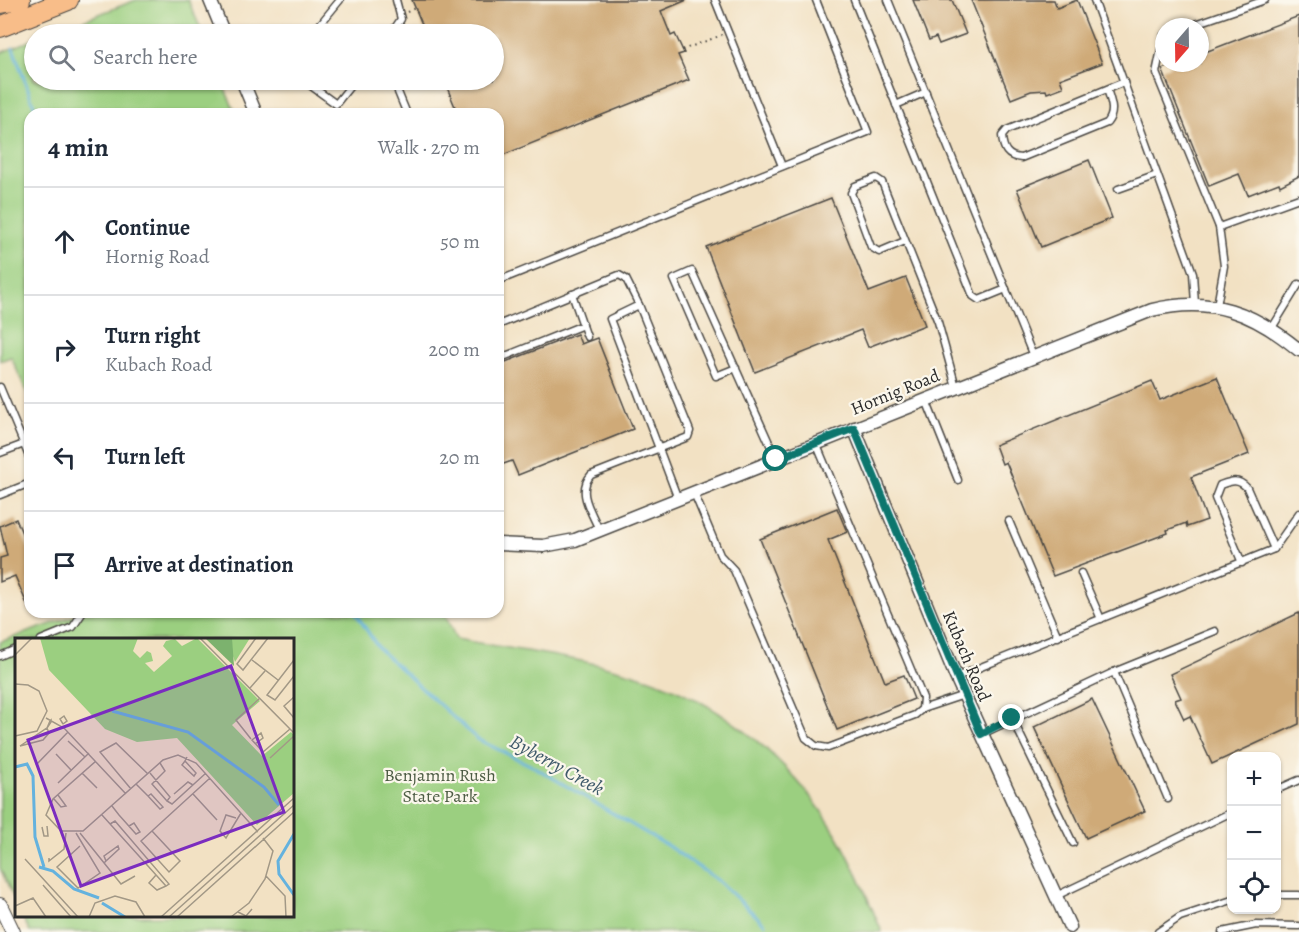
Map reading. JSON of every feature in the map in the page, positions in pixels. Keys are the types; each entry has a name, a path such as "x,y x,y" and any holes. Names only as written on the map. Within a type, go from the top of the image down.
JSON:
{"highway":[{"path":"0,3 20,0"},
{"path":"0,27 68,0"}],"street":[{"path":"210,0 220,24"},
{"path":"249,90 254,108"},
{"name":"Hornig Road","path":"504,544 543,546 575,540 1134,316 1174,305 1217,306 1240,313 1272,328 1299,350"},
{"name":"Kubach Road","path":"854,428 956,677 1073,931"},
{"path":"0,905 13,932"}],"lane":[{"path":"320,24 340,0"},
{"path":"396,0 401,19 398,24"},
{"path":"715,0 782,166"},
{"path":"504,279 868,132 816,0"},
{"path":"854,0 973,296 979,300 1006,289"},
{"path":"888,0 1033,356"},
{"path":"1094,0 1193,273 1195,304"},
{"path":"1209,19 1265,0"},
{"path":"1156,72 1219,227 1224,266 1217,306"},
{"path":"1107,89 1113,108 1112,117 1107,123 1021,158 1012,157 1007,153 1002,136 1007,130 1124,82"},
{"path":"317,90 336,104 348,90"},
{"path":"398,92 405,108"},
{"path":"896,105 926,92"},
{"path":"1118,189 1157,175"},
{"path":"905,241 879,252 871,247 851,193 855,186 876,178 882,182 938,322 956,387"},
{"path":"1219,227 1299,198"},
{"path":"735,368 716,376 674,279 692,271 776,459"},
{"path":"504,322 619,275 626,279 639,305 690,431 688,437 591,475 584,482 582,491 600,530"},
{"path":"1272,328 1299,284"},
{"path":"572,294 587,337"},
{"path":"1292,298 1299,303"},
{"path":"639,305 610,319 678,499"},
{"path":"504,356 583,325"},
{"path":"0,387 24,444 0,453"},
{"path":"926,399 958,480"},
{"path":"816,443 923,698 922,709"},
{"path":"1242,563 1215,498 1220,485 1232,481 1242,482 1247,488 1274,549"},
{"path":"0,495 24,485"},
{"path":"694,493 720,555 734,570 806,738 816,746 828,748 915,715 922,709 964,695"},
{"path":"956,677 1274,549 1299,513"},
{"path":"1009,521 1058,636"},
{"path":"1081,573 1101,620"},
{"path":"43,638 73,627 79,618"},
{"path":"981,734 1114,672 1215,631"},
{"path":"0,656 15,649"},
{"path":"1114,672 1168,799"},
{"path":"1012,718 1073,843"},
{"path":"1281,788 1299,780"},
{"path":"1056,896 1227,814"},
{"path":"1281,895 1299,895"},
{"path":"1158,932 1180,917 1227,902"},
{"path":"1222,932 1256,925 1299,926"}],"path":[{"path":"682,50 728,32"}],"green space":[{"path":"136,0 188,0 199,24 73,24"},
{"path":"24,43 24,90 225,90 233,108 24,108 24,386 11,357 0,361 0,53"},
{"name":"Benjamin Rush State Park","path":"68,618 447,618 456,639 545,654 634,674 696,699 751,736 776,759 820,809 838,837 882,932 30,932 22,917 294,917 294,638 15,638 15,901 0,868 0,642"}],"building":[{"path":"412,0 687,0 661,11 671,36 675,34 684,53 678,55 689,80 504,155 504,108 456,108 448,90 504,90 504,24 422,24"},
{"path":"913,0 952,0 966,34 939,44 936,37 929,40"},
{"path":"971,0 1054,0 1057,8 1077,0 1102,63 1060,79 1063,87 1047,93 1046,90 1031,91 1011,99"},
{"path":"1299,16 1299,176 1280,186 1279,183 1248,195 1239,174 1209,186 1163,72 1209,72 1209,51"},
{"path":"1089,160 1112,218 1041,247 1017,189"},
{"path":"831,198 869,292 906,278 925,325 868,347 861,330 755,372 706,247"},
{"path":"577,334 581,344 597,338 633,429 518,475 512,461 504,464 504,363"},
{"path":"1217,377 1249,454 1191,477 1207,520 1187,527 1186,523 1167,530 1168,533 1053,576 1006,462 1002,464 995,445 1152,381 1160,400"},
{"path":"837,508 847,532 828,540 885,682 904,675 914,699 837,730 760,539"},
{"path":"16,519 24,538 24,597 15,576 0,582 0,558 7,556 0,526"},
{"path":"1299,613 1299,724 1238,752 1227,752 1227,757 1212,764 1190,716 1184,719 1175,700 1181,698 1170,674"},
{"path":"1092,699 1145,811 1086,838 1034,727"}],"waterway":[{"name":"Byberry Creek","path":"13,48 24,78"},
{"name":"Byberry Creek","path":"28,90 35,108"},
{"name":"Byberry Creek","path":"359,618 379,649 477,739 536,768 668,846 717,880 765,924"}],"route":[{"path":"776,459 854,428 981,734 1012,718"}]}
